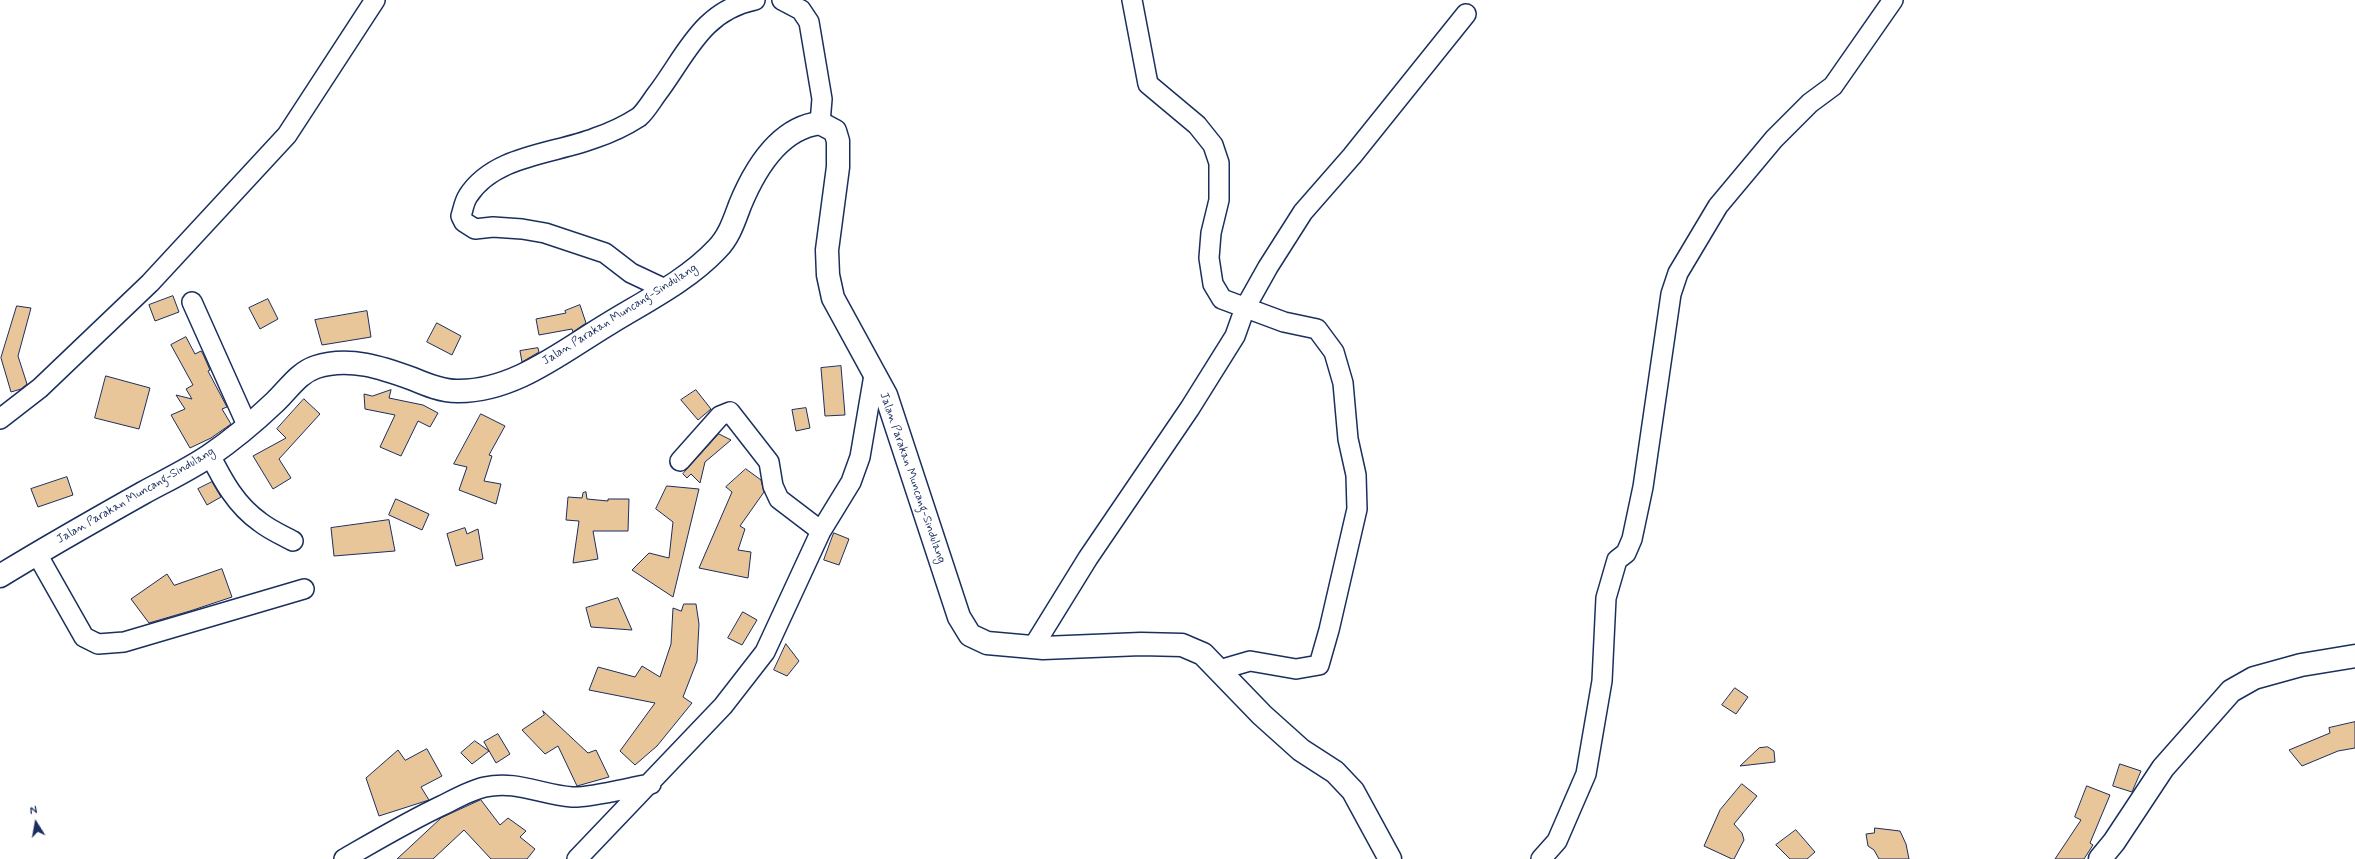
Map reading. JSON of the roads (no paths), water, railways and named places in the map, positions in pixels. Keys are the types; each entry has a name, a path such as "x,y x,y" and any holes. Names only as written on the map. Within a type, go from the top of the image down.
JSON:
{"street":[{"path":"0,419 40,388 150,283 287,135 375,0"},
{"path":"665,289 631,273 605,253 545,233 522,228 493,227 475,229 464,222 461,216 467,196 482,181 500,168 536,154 594,139 619,128 640,116 666,82 690,43 706,26 725,11 743,2 755,0"},
{"path":"782,0 808,7 814,44 815,65 822,99 820,123"},
{"path":"1132,0 1148,84 1197,125 1213,145 1219,163 1218,200 1210,233 1210,265 1213,284 1222,299 1284,322 1317,329 1334,352 1343,383 1348,439 1356,475 1357,508 1329,630 1319,665 1296,669 1250,661 1219,670"},
{"path":"1541,859 1558,842 1586,774 1602,681 1606,598 1617,560 1626,553 1632,539 1643,487 1671,294 1678,273 1718,206 1774,139 1810,103 1833,86 1893,0"},
{"path":"1033,647 1088,558 1190,408 1235,336 1245,308 1303,212 1352,156 1466,14"},
{"name":"Jalan Parakan Muncang-Sindulang","path":"0,576 210,455 274,402 304,372 331,364 361,364 386,369 430,386 454,391 483,389 517,379 665,289 708,259 720,246 731,228 751,181 767,156 785,138 801,128 820,123 835,131 838,141 838,167 827,250 828,275 833,298 886,395 959,617 970,635 987,643 1033,647 1182,645 1203,654 1268,720 1302,750 1335,772 1353,791 1390,859"},
{"path":"192,302 247,425"},
{"path":"576,859 650,784 723,706 765,652 821,531 851,482 860,456 874,375"},
{"path":"680,461 720,416 730,412 769,462 773,486 780,499 821,531"},
{"path":"210,455 226,486 241,506 261,523 293,541"},
{"path":"37,554 84,636 98,644 124,642 304,589"},
{"path":"2100,859 2114,842 2163,768 2231,691 2254,678 2301,665 2355,656"},
{"path":"344,859 407,822 466,794 486,787 528,786 547,793 574,797 650,784"}]}
